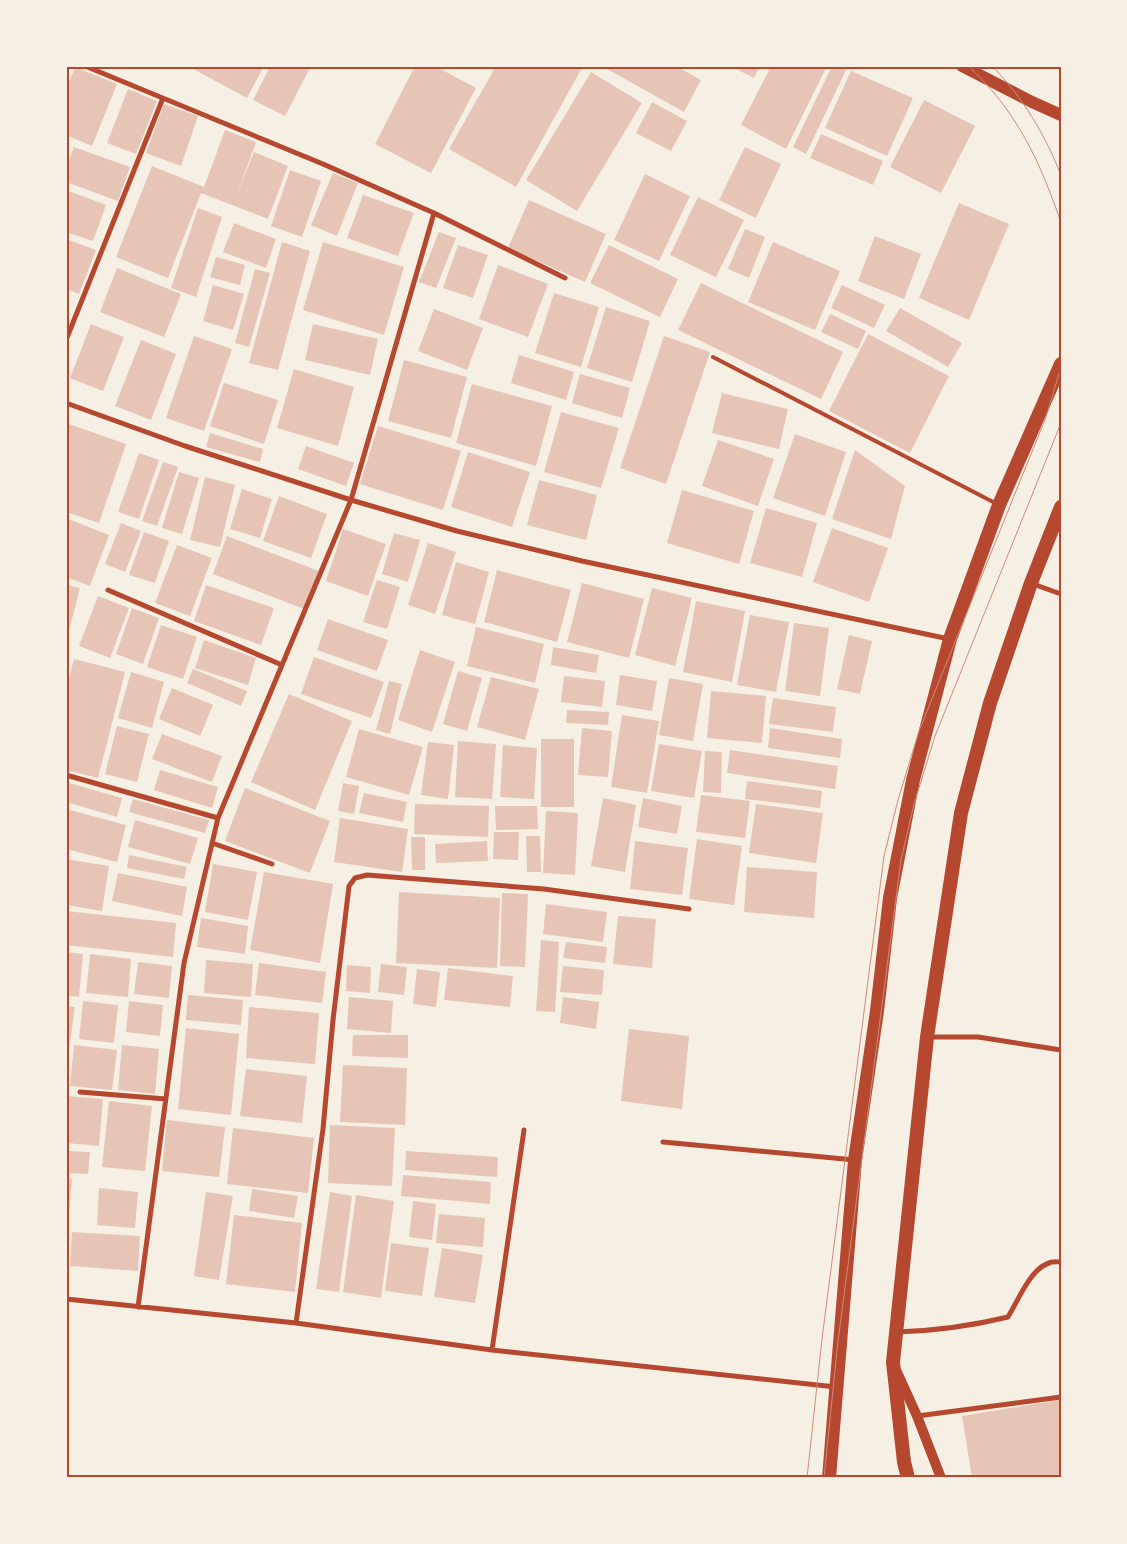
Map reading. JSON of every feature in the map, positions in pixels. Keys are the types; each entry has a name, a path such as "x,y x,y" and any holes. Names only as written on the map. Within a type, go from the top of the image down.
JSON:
{"highway":[{"path":"829,1478 855,1160 890,898 913,780 950,639 999,505 1061,364"},
{"path":"908,1478 904,1462 893,1362 927,1037 961,813 990,702 1031,583 1061,507"}],"main road":[{"path":"962,66 1061,115"},
{"path":"893,1362 917,1416 941,1478"}],"street":[{"path":"85,66 323,164 434,213 564,278"},
{"path":"66,340 163,98"},
{"path":"138,1307 184,963 218,818 351,500 434,213"},
{"path":"66,404 185,446 351,500 457,531 582,561 950,639"},
{"path":"1031,583 1061,594"},
{"path":"108,590 282,665"},
{"path":"66,775 218,818"},
{"path":"212,843 272,864"},
{"path":"296,1324 323,1129 333,1020 349,886 355,878 367,875 544,889 689,909"},
{"path":"927,1037 978,1037 1061,1050"},
{"path":"80,1092 166,1099"},
{"path":"492,1350 524,1130"},
{"path":"663,1142 855,1160"},
{"path":"896,1332 972,1326 1008,1317 1033,1272 1049,1262 1061,1262"},
{"path":"66,1299 296,1324 492,1350 837,1387"},
{"path":"917,1416 1061,1397"}],"lane":[{"path":"713,357 999,505"}],"building":[{"path":"197,66 264,66 247,98 195,70"},
{"path":"270,66 311,66 285,116 253,100"},
{"path":"415,66 435,66 476,88 431,173 375,144"},
{"path":"496,66 583,66 516,187 449,149"},
{"path":"609,66 676,66 701,80 684,112 607,69"},
{"path":"730,66 760,66 754,78"},
{"path":"771,66 827,66 786,149 741,125"},
{"path":"832,66 848,66 806,154 793,147"},
{"path":"75,67 117,84 92,146 66,135 66,90"},
{"path":"851,71 913,98 887,156 825,128"},
{"path":"591,72 642,103 577,211 526,180"},
{"path":"128,89 157,101 136,154 107,143"},
{"path":"924,100 975,126 941,193 890,167"},
{"path":"652,102 687,121 671,151 636,133"},
{"path":"164,104 198,116 181,166 146,153"},
{"path":"225,130 256,142 237,194 254,152 288,166 268,219 201,193 168,278 116,257 152,166 204,187"},
{"path":"821,134 883,161 873,185 810,158"},
{"path":"74,147 130,167 118,201 66,182 66,167"},
{"path":"745,147 781,164 756,218 719,200"},
{"path":"290,170 321,181 302,237 271,226"},
{"path":"333,173 358,183 337,236 311,225"},
{"path":"645,174 690,196 659,261 614,240"},
{"path":"66,190 106,205 93,241 66,232"},
{"path":"363,195 414,213 398,256 347,238"},
{"path":"698,197 744,220 716,277 670,255"},
{"path":"529,200 606,234 585,282 508,248"},
{"path":"959,203 1009,224 969,320 919,298"},
{"path":"198,208 222,217 196,297 171,288"},
{"path":"234,223 276,239 266,268 223,252"},
{"path":"745,229 765,237 749,278 728,269"},
{"path":"439,232 456,238 436,288 419,282"},
{"path":"875,236 921,254 904,299 858,281"},
{"path":"66,239 96,250 79,294 66,289"},
{"path":"282,242 310,251 278,370 249,363"},
{"path":"323,242 404,267 384,335 303,310"},
{"path":"773,242 840,271 815,330 748,302"},
{"path":"458,245 488,255 473,298 443,288"},
{"path":"609,245 678,279 660,317 590,283"},
{"path":"216,257 245,265 240,285 210,277"},
{"path":"498,265 548,284 528,337 479,319"},
{"path":"117,268 181,294 164,337 100,312"},
{"path":"255,269 270,273 249,347 235,343"},
{"path":"701,283 843,352 821,399 678,330"},
{"path":"213,285 244,294 233,330 203,321"},
{"path":"842,285 885,305 874,328 831,308"},
{"path":"554,293 599,307 581,367 535,353"},
{"path":"606,307 650,321 632,382 587,368"},
{"path":"900,308 962,343 948,367 886,331"},
{"path":"434,309 483,328 467,370 418,351"},
{"path":"830,314 866,331 858,349 821,332"},
{"path":"91,324 124,337 103,391 70,378"},
{"path":"313,324 378,339 370,375 305,360"},
{"path":"868,334 949,376 910,453 829,411"},
{"path":"194,336 232,349 204,431 166,418"},
{"path":"664,336 710,352 666,484 620,468"},
{"path":"141,340 176,354 151,420 115,406"},
{"path":"519,355 574,372 566,400 511,383"},
{"path":"404,360 467,377 451,438 388,421"},
{"path":"294,369 354,387 338,446 277,428"},
{"path":"580,374 630,388 622,418 572,403"},
{"path":"224,383 278,400 264,444 210,426"},
{"path":"472,384 552,406 536,466 456,443"},
{"path":"722,393 788,409 779,449 712,433"},
{"path":"561,412 619,428 601,488 544,472"},
{"path":"66,423 126,444 99,523 66,512"},
{"path":"378,426 461,451 443,510 360,484"},
{"path":"210,433 263,449 260,462 206,447"},
{"path":"795,434 846,452 825,516 773,498"},
{"path":"718,440 774,459 758,506 702,486"},
{"path":"306,446 354,463 346,486 298,469"},
{"path":"855,450 905,486 891,539 832,519"},
{"path":"468,452 530,472 512,527 451,507"},
{"path":"139,453 159,460 139,519 118,512"},
{"path":"163,462 178,467 157,526 142,521"},
{"path":"179,472 199,478 182,534 162,528"},
{"path":"205,477 235,485 220,547 190,540"},
{"path":"539,480 597,495 586,540 527,525"},
{"path":"242,489 272,499 260,538 230,529"},
{"path":"682,490 754,511 739,564 667,543"},
{"path":"279,496 327,514 311,558 263,541"},
{"path":"766,508 817,523 802,577 750,563"},
{"path":"66,518 109,535 90,586 66,577"},
{"path":"121,523 141,531 125,572 105,564"},
{"path":"832,528 888,548 869,602 813,582"},
{"path":"343,529 386,544 368,596 326,581"},
{"path":"144,532 169,541 155,583 129,575"},
{"path":"394,533 420,540 408,582 382,574"},
{"path":"227,536 319,571 304,609 213,574"},
{"path":"428,543 456,552 435,614 408,605"},
{"path":"177,545 212,558 190,616 155,603"},
{"path":"456,562 489,572 475,624 442,615"},
{"path":"497,570 571,590 557,642 484,622"},
{"path":"377,580 400,587 387,629 363,622"},
{"path":"582,583 644,599 629,658 567,642"},
{"path":"66,585 80,588 67,638 66,638"},
{"path":"206,585 274,608 261,645 194,621"},
{"path":"652,588 692,598 675,666 635,655"},
{"path":"98,596 129,608 110,658 79,646"},
{"path":"696,601 745,611 732,682 683,672"},
{"path":"132,608 159,618 143,664 116,654"},
{"path":"750,615 789,622 776,692 737,685"},
{"path":"328,619 388,640 377,671 317,650"},
{"path":"794,623 829,628 820,696 785,691"},
{"path":"161,625 197,637 183,679 147,667"},
{"path":"476,627 544,644 535,683 467,666"},
{"path":"849,635 872,641 860,694 837,689"},
{"path":"204,640 256,658 248,685 195,668"},
{"path":"553,647 599,655 596,673 551,665"},
{"path":"420,650 455,662 432,732 398,720"},
{"path":"314,657 384,682 371,718 301,694"},
{"path":"74,659 125,672 98,778 66,770 66,690"},
{"path":"193,669 247,691 241,706 187,683"},
{"path":"458,671 482,678 467,731 443,724"},
{"path":"131,672 164,682 152,728 118,718"},
{"path":"620,675 657,681 652,711 616,705"},
{"path":"564,676 605,681 602,707 561,702"},
{"path":"491,677 539,689 525,740 477,727"},
{"path":"669,678 703,684 693,741 659,735"},
{"path":"389,681 402,684 390,734 376,730"},
{"path":"172,688 213,705 200,736 159,719"},
{"path":"711,691 766,696 762,743 707,738"},
{"path":"289,694 352,721 315,810 251,782"},
{"path":"773,698 836,707 833,732 769,724"},
{"path":"567,710 609,712 608,725 566,723"},
{"path":"622,715 659,721 647,793 611,787"},
{"path":"117,726 149,734 137,782 105,774"},
{"path":"582,728 612,731 608,777 578,775"},
{"path":"770,728 842,739 840,758 768,748"},
{"path":"359,729 423,747 409,795 346,777"},
{"path":"162,734 222,756 212,782 152,759"},
{"path":"541,739 574,739 574,807 541,807"},
{"path":"458,741 496,744 492,799 455,797"},
{"path":"428,742 454,745 448,799 421,795"},
{"path":"659,744 702,751 694,798 651,791"},
{"path":"503,745 537,748 534,799 500,797"},
{"path":"730,750 838,766 835,789 727,773"},
{"path":"705,751 722,752 721,793 703,792"},
{"path":"160,770 218,787 212,808 154,790"},
{"path":"747,781 822,791 820,808 745,799"},
{"path":"69,783 122,798 117,817 66,802"},
{"path":"343,783 359,786 354,814 338,811"},
{"path":"245,788 330,821 310,873 225,841"},
{"path":"364,793 407,802 403,822 359,813"},
{"path":"701,795 750,801 745,838 696,832"},
{"path":"603,798 636,805 625,872 591,866"},
{"path":"643,798 682,806 677,834 638,827"},
{"path":"133,799 209,820 205,833 129,812"},
{"path":"415,804 489,806 488,837 414,834"},
{"path":"756,804 823,813 816,863 749,853"},
{"path":"495,806 537,806 538,829 496,830"},
{"path":"66,809 126,825 117,862 66,849"},
{"path":"546,811 578,813 575,875 543,873"},
{"path":"340,818 408,829 402,872 334,862"},
{"path":"135,820 198,838 190,864 128,847"},
{"path":"494,832 519,832 518,860 493,859"},
{"path":"526,836 540,836 541,872 527,872"},
{"path":"411,837 425,837 425,870 412,870"},
{"path":"697,839 742,846 734,905 689,899"},
{"path":"487,841 488,861 436,863 435,844"},
{"path":"635,841 688,848 682,895 630,889"},
{"path":"129,855 187,867 184,879 127,868"},
{"path":"66,859 109,866 102,911 66,905"},
{"path":"213,864 257,872 248,920 205,912"},
{"path":"747,867 817,872 814,918 744,912"},
{"path":"264,872 333,884 320,963 250,950"},
{"path":"118,873 187,887 182,916 112,901"},
{"path":"399,892 500,898 497,968 396,963"},
{"path":"502,893 528,894 525,967 500,966"},
{"path":"546,904 607,912 603,942 543,934"},
{"path":"66,911 176,923 173,957 66,945"},
{"path":"618,916 656,919 652,968 613,964"},
{"path":"201,918 248,926 245,954 197,947"},
{"path":"541,940 559,942 555,1012 536,1011"},
{"path":"566,942 607,947 605,963 563,958"},
{"path":"66,952 83,954 79,997 66,995"},
{"path":"90,954 131,959 128,997 86,993"},
{"path":"206,960 253,964 251,997 204,993"},
{"path":"138,962 172,966 169,998 134,994"},
{"path":"259,963 326,972 322,1003 255,995"},
{"path":"381,964 407,967 404,995 378,992"},
{"path":"347,965 371,967 370,993 346,991"},
{"path":"563,966 604,970 602,995 560,992"},
{"path":"448,968 513,976 510,1007 444,1000"},
{"path":"417,969 440,972 436,1007 413,1004"},
{"path":"188,995 243,1000 241,1025 186,1020"},
{"path":"349,997 393,1001 391,1033 347,1029"},
{"path":"563,997 599,1002 596,1029 560,1023"},
{"path":"83,1001 118,1005 114,1043 79,1039"},
{"path":"129,1001 163,1005 160,1036 126,1032"},
{"path":"66,1006 75,1007 67,1063 66,1063"},
{"path":"249,1007 319,1013 315,1064 246,1058"},
{"path":"186,1028 239,1034 231,1115 178,1109"},
{"path":"629,1029 689,1036 682,1109 621,1101"},
{"path":"353,1035 408,1035 408,1058 352,1056"},
{"path":"74,1045 117,1050 112,1090 70,1086"},
{"path":"122,1045 159,1049 155,1094 118,1090"},
{"path":"343,1065 407,1068 405,1125 340,1122"},
{"path":"246,1069 307,1076 302,1123 240,1116"},
{"path":"66,1096 103,1099 99,1146 66,1143"},
{"path":"109,1101 152,1106 145,1171 102,1167"},
{"path":"167,1120 225,1127 219,1177 162,1171"},
{"path":"330,1125 395,1128 392,1186 328,1183"},
{"path":"233,1128 314,1138 308,1193 227,1184"},
{"path":"66,1151 90,1152 88,1174 66,1173"},
{"path":"406,1151 498,1157 497,1177 405,1170"},
{"path":"403,1175 491,1182 490,1204 401,1196"},
{"path":"66,1178 72,1179 68,1225 66,1225"},
{"path":"99,1188 138,1192 135,1228 97,1225"},
{"path":"252,1189 298,1196 294,1218 249,1211"},
{"path":"206,1192 233,1196 219,1280 194,1276"},
{"path":"330,1192 352,1196 339,1292 316,1289"},
{"path":"356,1195 394,1201 381,1298 343,1292"},
{"path":"413,1201 436,1204 432,1240 409,1237"},
{"path":"439,1214 485,1218 483,1247 436,1243"},
{"path":"234,1215 302,1223 295,1292 226,1284"},
{"path":"72,1232 140,1236 138,1271 70,1266"},
{"path":"391,1243 429,1248 422,1296 385,1291"},
{"path":"442,1248 483,1255 475,1303 434,1297"},
{"path":"1059,1400 1061,1409 1061,1478 972,1478 962,1416"}],"tram line":[{"path":"968,66 994,93 1016,123 1042,173 1061,223"},
{"path":"992,66 1014,90 1032,117 1048,145 1061,175"},
{"path":"807,1478 822,1339 884,856 898,800 919,731 1046,417 1061,367"},
{"path":"824,1478 838,1341 901,860 914,804 935,736 1061,423"}]}
